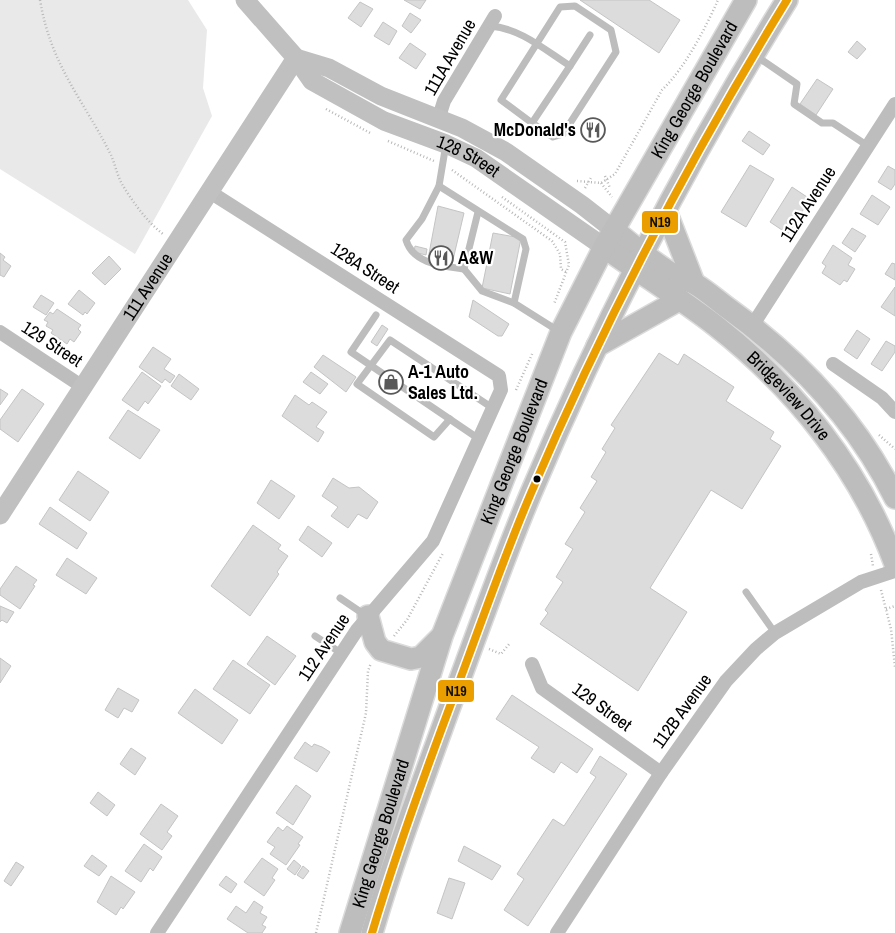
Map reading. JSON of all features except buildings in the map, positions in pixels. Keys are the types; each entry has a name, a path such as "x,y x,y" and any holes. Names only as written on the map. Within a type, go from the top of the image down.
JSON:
{"main road":[{"name":"128 Street","path":"245,0 296,58 312,81 384,121 446,144 476,158 609,239 638,261"},
{"name":"King George Boulevard","path":"350,933 442,636 561,332 609,239 746,0"},
{"name":"King George Boulevard","path":"372,933 387,882 492,591 531,493 597,346 638,261 754,54 787,0"},
{"name":"111 Avenue","path":"0,516 296,58"},
{"name":"128 Street","path":"296,58 329,68 380,96 439,117 506,152 582,205 609,239"},
{"path":"666,211 694,283"},
{"name":"Bridgeview Drive","path":"638,261 694,283 752,326 794,362 824,393 873,457 895,498"},
{"name":"Bridgeview Drive","path":"638,261 679,300 738,344 777,379 799,404 823,434 859,488 880,528 895,564"},
{"path":"597,346 679,300"},
{"path":"368,616 375,642 381,650 411,659 421,657 428,652 442,636"}],"street":[{"name":"111A Avenue","path":"439,117 444,102 492,21"},
{"name":"112A Avenue","path":"752,326 895,105"},
{"name":"128A Street","path":"210,192 499,376"},
{"name":"129 Street","path":"0,332 83,387"},
{"path":"833,364 882,398 895,412"},
{"name":"112 Avenue","path":"157,933 341,653 368,616 433,541 502,390 499,376"},
{"name":"112B Avenue","path":"557,933 661,773 726,681 756,649 775,633 861,582 895,571"},
{"name":"129 Street","path":"532,664 542,688 661,773"}],"lane":[{"path":"575,6 611,30 616,52 563,134 553,137 532,123 500,100 560,7 575,6"},
{"path":"492,21 537,44 570,66"},
{"path":"532,123 590,34"},
{"path":"754,54 797,84 794,104 822,123 834,123 868,146"},
{"path":"446,144 439,186 422,219 406,240 408,248 420,258 434,264 464,269 482,291 514,304 561,332"},
{"path":"439,186 523,239 526,250 514,304"},
{"path":"464,269 478,212"},
{"path":"376,315 351,352 479,439"},
{"path":"450,419 434,437 357,384 390,340 494,410"},
{"path":"746,592 775,633"},
{"path":"340,598 368,616"},
{"path":"315,636 341,653"}],"path":[{"path":"40,0 54,54 111,156 121,183 160,232 177,243"},
{"path":"589,191 593,183 601,183 619,168 662,90 673,79 710,18 718,0"},
{"path":"325,108 376,136"},
{"path":"384,140 442,164 552,240 560,254 561,269 566,272"},
{"path":"584,190 592,176"},
{"path":"605,176 610,188"},
{"path":"601,183 606,190"},
{"path":"551,312 566,272 569,258 565,242"},
{"path":"872,564 870,557 873,551"},
{"path":"884,599 895,667"},
{"path":"886,609 895,606"},
{"path":"487,649 501,654 510,643"},
{"path":"316,933 366,713 368,671 375,657"}],"shaded area":[{"path":"0,0 188,0 207,30 203,88 212,116 135,254 0,169"}],"transit line":[{"name":"N19","path":"372,933 413,808 493,589 521,517 559,429 650,242 716,120 787,0"}],"place":[{"name":"McDonald's","path":"593,130"},
{"name":"A&W","path":"441,258"},
{"name":"A-1 Auto Sales Ltd.","path":"391,382"}]}
